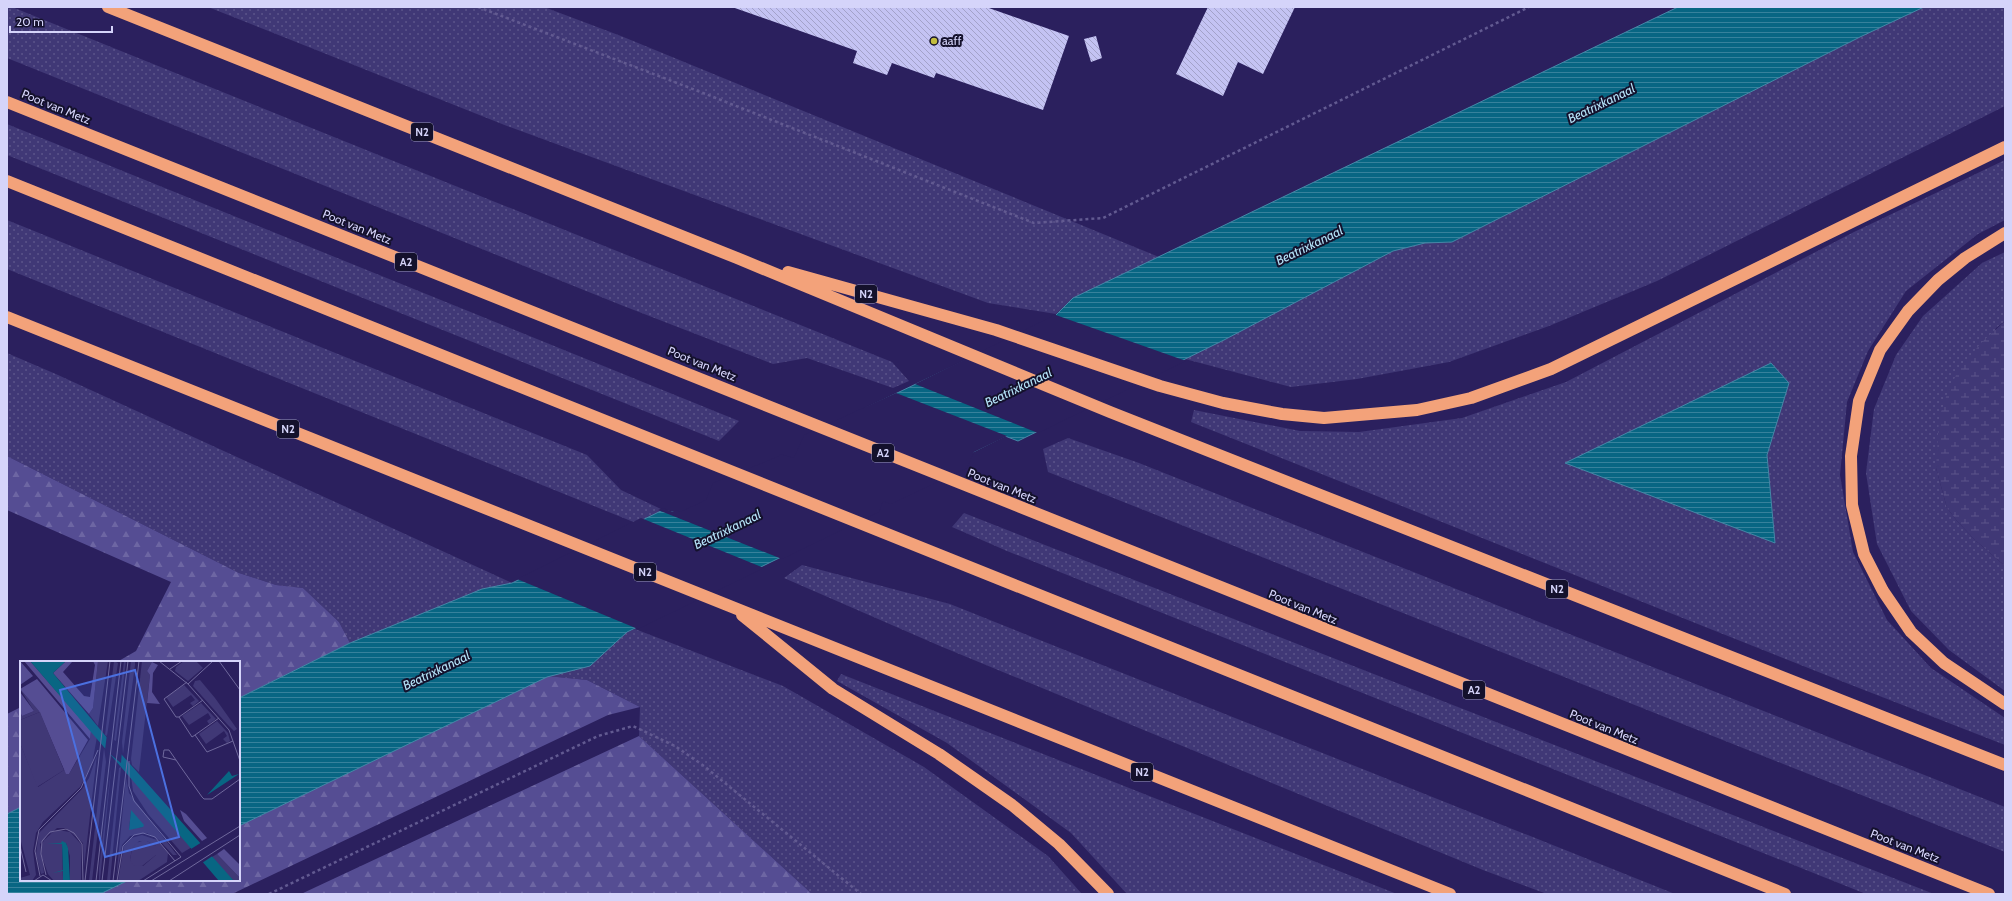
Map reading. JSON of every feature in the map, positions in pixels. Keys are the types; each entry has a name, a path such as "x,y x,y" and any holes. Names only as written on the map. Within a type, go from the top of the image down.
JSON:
{"highway":[{"name":"N2","path":"108,7 737,258 1110,412 2005,765"},
{"name":"Poot van Metz","path":"7,102 806,421 960,485 1989,894"},
{"name":"N2","path":"737,258 996,330 1160,386 1223,403 1282,414 1324,418 1417,410 1471,398 1558,366 2005,147"},
{"path":"7,181 1785,894"},
{"path":"2005,233 1965,258 1938,280 1908,310 1880,350 1859,402 1851,456 1852,505 1864,554 1883,591 1911,632 1944,663 2005,704"},
{"name":"N2","path":"7,317 1450,894"},
{"name":"N2","path":"732,607 833,689 939,754 1012,805 1059,844 1108,894"}],"path":[{"path":"478,7 698,91 1034,223 1103,218 1529,7"},
{"path":"269,894 598,736 633,726 675,746 704,766 861,894"}],"green space":[{"path":"7,7 12,7 892,362 909,381 893,388 807,358 773,364 621,305 7,58"},
{"path":"208,7 544,7 621,36 1159,257 1073,298 1056,314 988,303 507,126"},
{"path":"1924,7 2005,7 2005,106 1657,281 1549,326 1449,362 1357,379 1291,387 1185,359 1393,251 1425,243 1452,242 1860,37"},
{"path":"7,124 739,421 719,441 7,155"},
{"path":"2005,160 2005,220 1978,234 1906,291 1868,351 1847,402 1840,475 1853,552 1887,620 1931,668 2005,718 2005,745 1191,422 1194,410 1300,431 1359,432 1462,418 1566,382 1854,232","holes":["1789,383 1767,455 1775,543 1565,463"]},
{"path":"7,220 587,455 621,490 663,510 636,523 7,269"},
{"path":"2005,252 2005,321 1996,328 1936,468 1947,508 1975,540 2005,566 2005,691 1949,650 1911,611 1877,544 1866,473 1874,409 1896,355 1923,316 1982,263"},
{"path":"2005,321 2005,566 1975,540 1947,508 1936,468 1939,418 1947,394 1958,371 1981,343"},
{"path":"7,353 512,583 482,589 350,643 339,622 303,588 276,585 239,573 7,456"},
{"path":"1068,438 1139,463 2005,807 2005,852 1048,472 1043,449"},
{"path":"7,456 239,573 276,585 303,588 339,622 350,643 240,698 240,661 119,661 136,651 171,582 7,510"},
{"path":"964,513 1934,894 1866,894 1007,551 952,527"},
{"path":"802,565 950,604 1675,894 1547,894 1483,870 940,646 784,578"},
{"path":"635,629 783,686 924,767 1048,856 1082,894 812,894 639,736 640,707 587,680 547,676 590,666 627,632"},
{"path":"841,674 1397,894 1127,894 1071,833 947,743 837,681"},
{"path":"547,676 587,680 640,707 608,715 232,894 100,894 127,881 240,881 240,826"},
{"path":"20,708 20,808 7,814 7,714"},
{"path":"639,736 812,894 301,894"}],"water":[{"name":"Beatrixkanaal","path":"1678,7 1924,7 1860,37 1452,242 1425,243 1393,251 1224,340 1018,441 1005,436 882,498 878,510 627,632 590,666 547,677 240,826 240,698 350,643 482,589 512,583 663,510 681,514 795,460 805,437 1052,319 1073,298"},
{"path":"1771,363 1789,383 1767,455 1775,543 1565,463"},
{"path":"20,808 20,881 127,881 100,894 7,894 7,814"}],"pier":[{"path":"1053,314 1186,361 1038,433 915,384 1051,317"},
{"path":"896,393 1007,436 974,452 967,468 891,504 883,501 879,512 782,559 658,510 663,508 673,512 677,510 680,512 706,500 713,483 779,456 780,454 794,458 804,435"},
{"path":"641,518 764,568 638,629 517,579"}],"building":[{"path":"732,7 986,7 1069,36 1043,110 936,73 934,78 892,63 887,75 853,63 857,51"},
{"path":"1208,7 1295,7 1263,74 1238,62 1223,96 1176,74"},
{"path":"1096,36 1102,58 1091,62 1084,39"}],"place":[{"name":"aaff","path":"934,41"}]}
